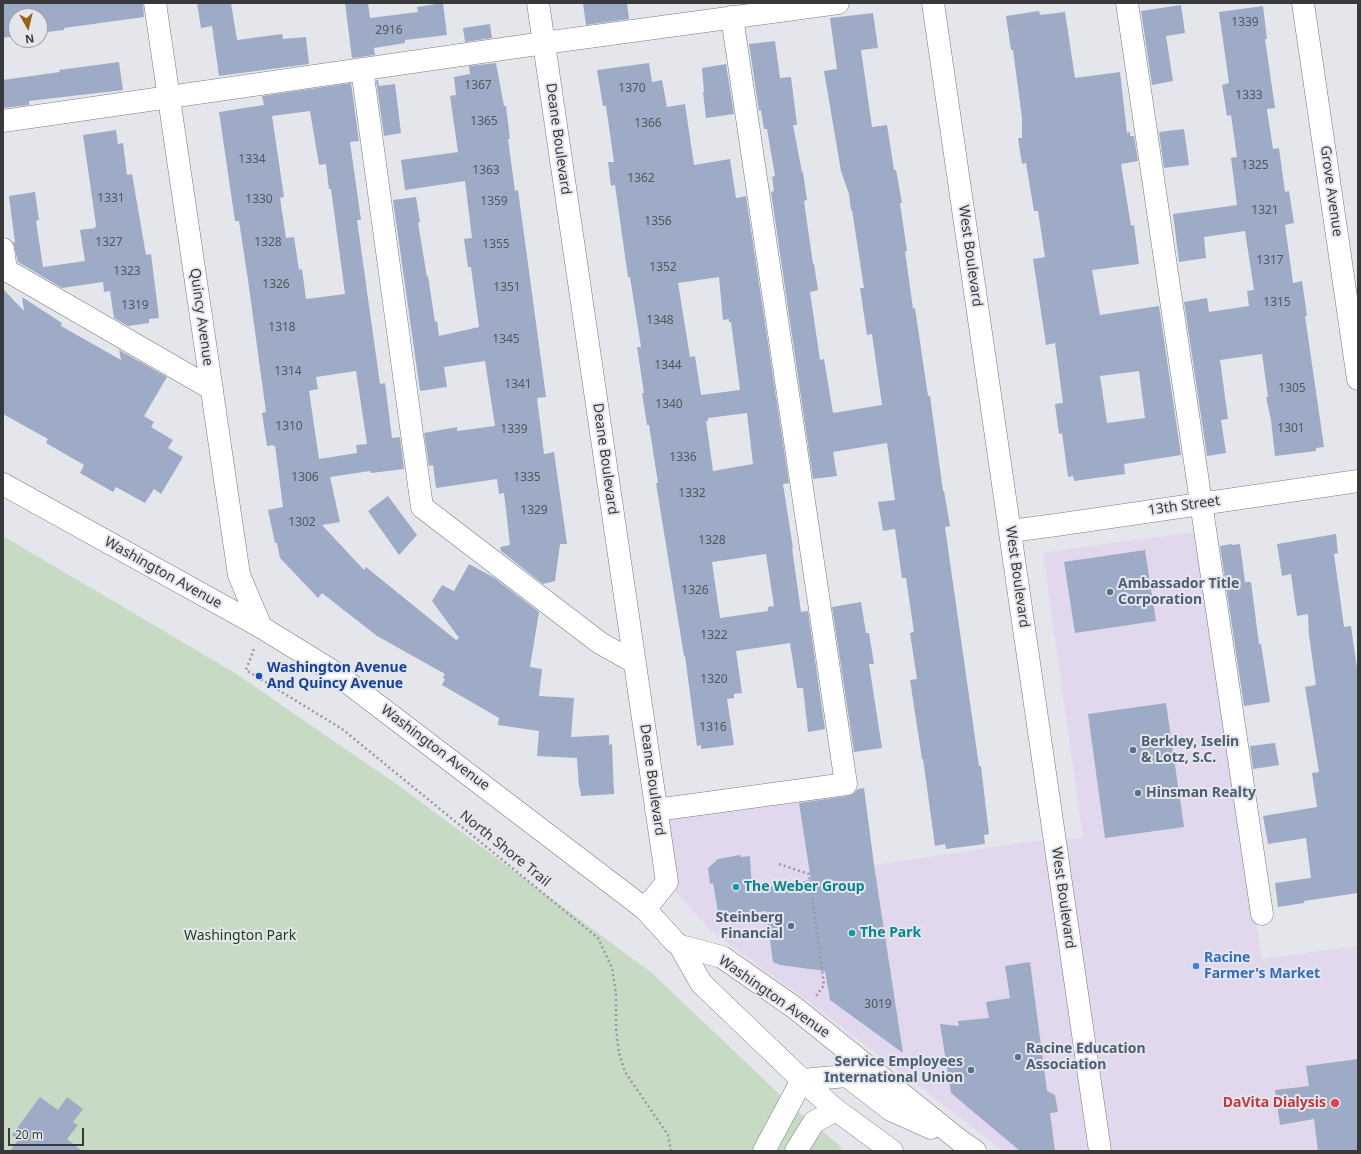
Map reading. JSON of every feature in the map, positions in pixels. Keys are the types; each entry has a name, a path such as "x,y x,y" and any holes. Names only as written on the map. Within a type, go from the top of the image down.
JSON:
{"street":[{"name":"Quincy Avenue","path":"155,3 239,575 261,628"},
{"name":"Deane Boulevard","path":"538,3 667,882 645,909"},
{"path":"3,121 544,43 838,3"},
{"name":"West Boulevard","path":"933,3 1100,1151"},
{"path":"1127,3 1262,914"},
{"name":"Grove Avenue","path":"1303,3 1358,379"},
{"path":"656,810 846,784 732,17"},
{"path":"362,69 422,508 600,642 634,662"},
{"path":"3,249 6,270 212,388"},
{"name":"13th Street","path":"1011,531 1358,481"},
{"name":"Washington Avenue","path":"3,484 261,628 334,672 645,909 680,946 701,983 802,1080 836,1110 892,1151"},
{"name":"Washington Avenue","path":"680,946 722,957 795,1008 967,1145"},
{"path":"764,1151 802,1080 847,1076 891,1110 967,1145"},
{"path":"796,1151 814,1122 836,1110"}],"path":[{"name":"North Shore Trail","path":"261,628 246,670 342,729 598,938 612,968 616,994 616,1029 618,1047 625,1072 668,1135 671,1151"},
{"path":"779,864 809,874 824,985 816,996 795,1008"}],"shaded area":[{"path":"1196,532 1262,959 1358,946 1358,1151 1003,1151 809,1002 711,931 667,882 656,810 799,798 864,788 874,865 1028,842 1083,838 1043,553"}],"green space":[{"name":"Washington Park","path":"3,536 235,673 402,788 652,973 796,1110 838,1144 843,1151 3,1151"}],"building":[{"path":"3,3 143,3 144,17 64,28 64,30 48,32 48,8 8,8 8,37 3,38"},
{"path":"197,3 231,3 237,40 282,34 283,39 306,37 309,64 219,76 212,26 201,28"},
{"path":"345,3 368,3 370,18 418,12 417,7 443,3 447,35 405,40 405,43 374,48 375,55 352,58"},
{"path":"583,3 627,3 629,19 586,25"},
{"path":"1181,5 1185,33 1166,36 1173,81 1152,85 1141,11"},
{"path":"1263,6 1267,39 1265,39 1275,108 1267,110 1273,149 1279,148 1285,192 1289,191 1294,223 1285,225 1293,283 1302,281 1307,316 1305,316 1324,447 1316,448 1316,451 1275,456 1271,420 1266,397 1268,397 1262,354 1220,360 1228,419 1221,420 1226,453 1207,456 1184,302 1207,298 1209,312 1249,306 1247,291 1254,290 1245,231 1204,237 1206,258 1179,262 1173,214 1237,205 1231,158 1237,157 1231,115 1227,116 1222,85 1229,83 1219,12"},
{"path":"1039,11 1040,15 1065,12 1075,78 1120,72 1127,133 1130,132 1130,136 1134,136 1138,161 1121,164 1131,226 1134,225 1139,264 1092,270 1100,315 1159,306 1181,455 1124,464 1125,474 1074,481 1073,476 1068,477 1062,433 1059,434 1055,404 1063,403 1055,343 1046,345 1033,259 1045,257 1038,211 1034,211 1026,163 1022,164 1018,138 1022,138 1022,118 1013,50 1011,50 1006,16","holes":["1139,371 1145,418 1107,423 1100,376"]},
{"path":"873,13 878,48 861,50 872,127 887,125 894,170 896,170 902,203 900,203 907,251 905,251 913,309 915,308 928,396 930,396 943,491 950,526 945,527 979,766 981,766 989,834 984,835 985,844 946,849 945,844 935,846 910,680 917,679 910,633 914,632 906,578 902,578 895,529 883,531 878,502 895,500 887,443 833,452 837,476 813,479 771,192 774,191 772,177 775,176 767,129 764,129 761,110 759,111 749,44 775,41 780,78 791,77 797,125 793,125 803,172 807,200 804,201 818,290 810,292 820,360 824,359 833,413 882,405 872,334 867,335 860,288 864,288 852,210 849,194 841,171 824,71 837,69 830,18"},
{"path":"490,24 492,38 465,42 463,28"},
{"path":"119,62 123,90 29,101 29,105 3,108 3,80 60,72 59,70"},
{"path":"496,63 504,106 506,106 510,139 508,139 515,191 518,190 546,397 537,398 544,454 554,452 567,544 560,544 555,581 543,584 501,551 500,547 510,545 504,493 499,494 497,479 436,488 433,465 429,466 424,433 457,427 457,431 495,426 485,361 444,367 447,387 420,391 393,200 416,197 420,222 418,223 435,322 437,321 439,336 479,327 471,267 468,267 464,239 472,238 465,181 405,190 401,160 458,152 450,96 456,95 454,77 470,74 469,66"},
{"path":"649,63 652,82 662,80 667,107 685,104 694,165 730,159 736,198 746,196 789,483 783,484 801,612 808,611 825,729 808,732 803,688 797,688 790,643 736,651 742,693 734,694 734,698 727,699 734,745 701,749 701,745 697,746 685,656 656,483 658,483 649,425 647,425 642,393 644,393 637,347 641,347 630,277 628,277 615,185 611,186 608,162 614,162 606,106 603,106 597,70","holes":["719,277 723,320 729,319 729,322 731,322 740,390 701,395 695,356 690,357 678,283","747,413 753,464 713,471 706,421 708,421 708,418","766,554 774,606 768,607 768,611 720,618 712,562"]},
{"path":"726,64 734,114 706,118 702,68"},
{"path":"376,80 378,80 379,86 395,84 401,133 384,136"},
{"path":"351,83 359,141 350,142 361,220 357,220 380,384 385,383 392,438 400,437 404,469 371,473 370,471 330,477 340,522 322,525 364,570 366,567 456,640 459,638 432,601 442,585 454,591 469,564 493,577 539,612 530,667 542,669 539,696 574,698 571,737 609,735 609,745 612,744 614,794 581,796 577,758 537,756 539,731 498,725 499,718 442,685 445,679 443,678 445,674 377,636 322,593 318,598 280,558 277,543 275,543 268,510 283,507 275,446 267,446 262,413 266,412 248,280 239,221 235,221 219,112 264,105 262,96","holes":["310,111 319,165 326,164 329,189 331,189 345,294 306,299 302,269 299,270 294,237 286,238 280,198 284,197 272,116","356,371 367,444 356,445 357,453 319,459 309,391 318,389 316,377"]},
{"path":"1184,129 1189,165 1164,168 1159,132"},
{"path":"116,130 118,144 123,143 127,175 132,174 146,255 151,254 159,318 149,319 149,323 128,326 114,318 110,291 104,292 103,282 62,288 18,262 13,242 15,242 9,196 35,192 39,220 36,221 43,267 85,261 80,230 95,228 96,225 83,135"},
{"path":"3,289 24,311 22,297 62,323 61,326 121,360 119,350 167,377 144,416 154,422 151,427 173,440 168,448 183,457 161,494 154,489 145,503 116,487 113,492 80,473 84,465 46,443 48,439 3,414"},
{"path":"388,496 417,535 399,555 368,511"},
{"path":"1336,534 1338,553 1334,554 1344,627 1351,626 1358,676 1358,893 1304,901 1304,903 1278,907 1275,883 1311,878 1306,838 1268,844 1263,816 1317,807 1312,773 1319,772 1305,687 1316,685 1309,635 1308,614 1297,616 1291,574 1282,576 1277,544"},
{"path":"1240,544 1245,582 1251,582 1259,644 1261,644 1270,702 1244,706 1220,546"},
{"name":"Ambassador Title Corporation","path":"1145,550 1156,621 1075,633 1064,562"},
{"path":"861,602 866,633 869,633 874,664 869,664 882,748 854,752 832,607"},
{"path":"1166,703 1184,827 1105,838 1088,714"},
{"path":"1275,743 1279,765 1253,769 1250,746"},
{"name":"The Park","path":"864,788 874,865 903,1053 830,1000 825,971 780,965 773,962 766,911 719,918 713,883 710,884 708,868 718,859 740,855 741,857 750,856 752,889 811,880 799,803 848,796 853,794 858,789"},
{"name":"Racine Education Association","path":"1030,962 1047,1091 1055,1095 1058,1112 1050,1113 1055,1151 1020,1151 951,1093 940,1024 959,1026 958,1021 989,1018 986,1002 1010,998 1005,966"},
{"name":"DaVita Dialysis","path":"1358,1059 1358,1151 1318,1151 1314,1119 1280,1125 1275,1090 1309,1086 1306,1066"},
{"path":"40,1097 58,1110 67,1097 83,1109 73,1122 78,1125 67,1139 82,1151 10,1151 18,1140 12,1135"}],"place":[{"name":"Ambassador Title Corporation","path":"1110,592"},
{"name":"Washington Avenue And Quincy Avenue","path":"259,676"},
{"name":"Berkley, Iselin & Lotz, S.C.","path":"1133,750"},
{"name":"Hinsman Realty","path":"1138,793"},
{"name":"The Weber Group","path":"736,887"},
{"name":"Steinberg Financial","path":"791,926"},
{"name":"The Park","path":"852,933"},
{"name":"Racine Farmer's Market","path":"1196,966"},
{"name":"Racine Education Association","path":"1018,1057"},
{"name":"Service Employees International Union","path":"971,1070"},
{"name":"DaVita Dialysis","path":"1335,1103"}]}
